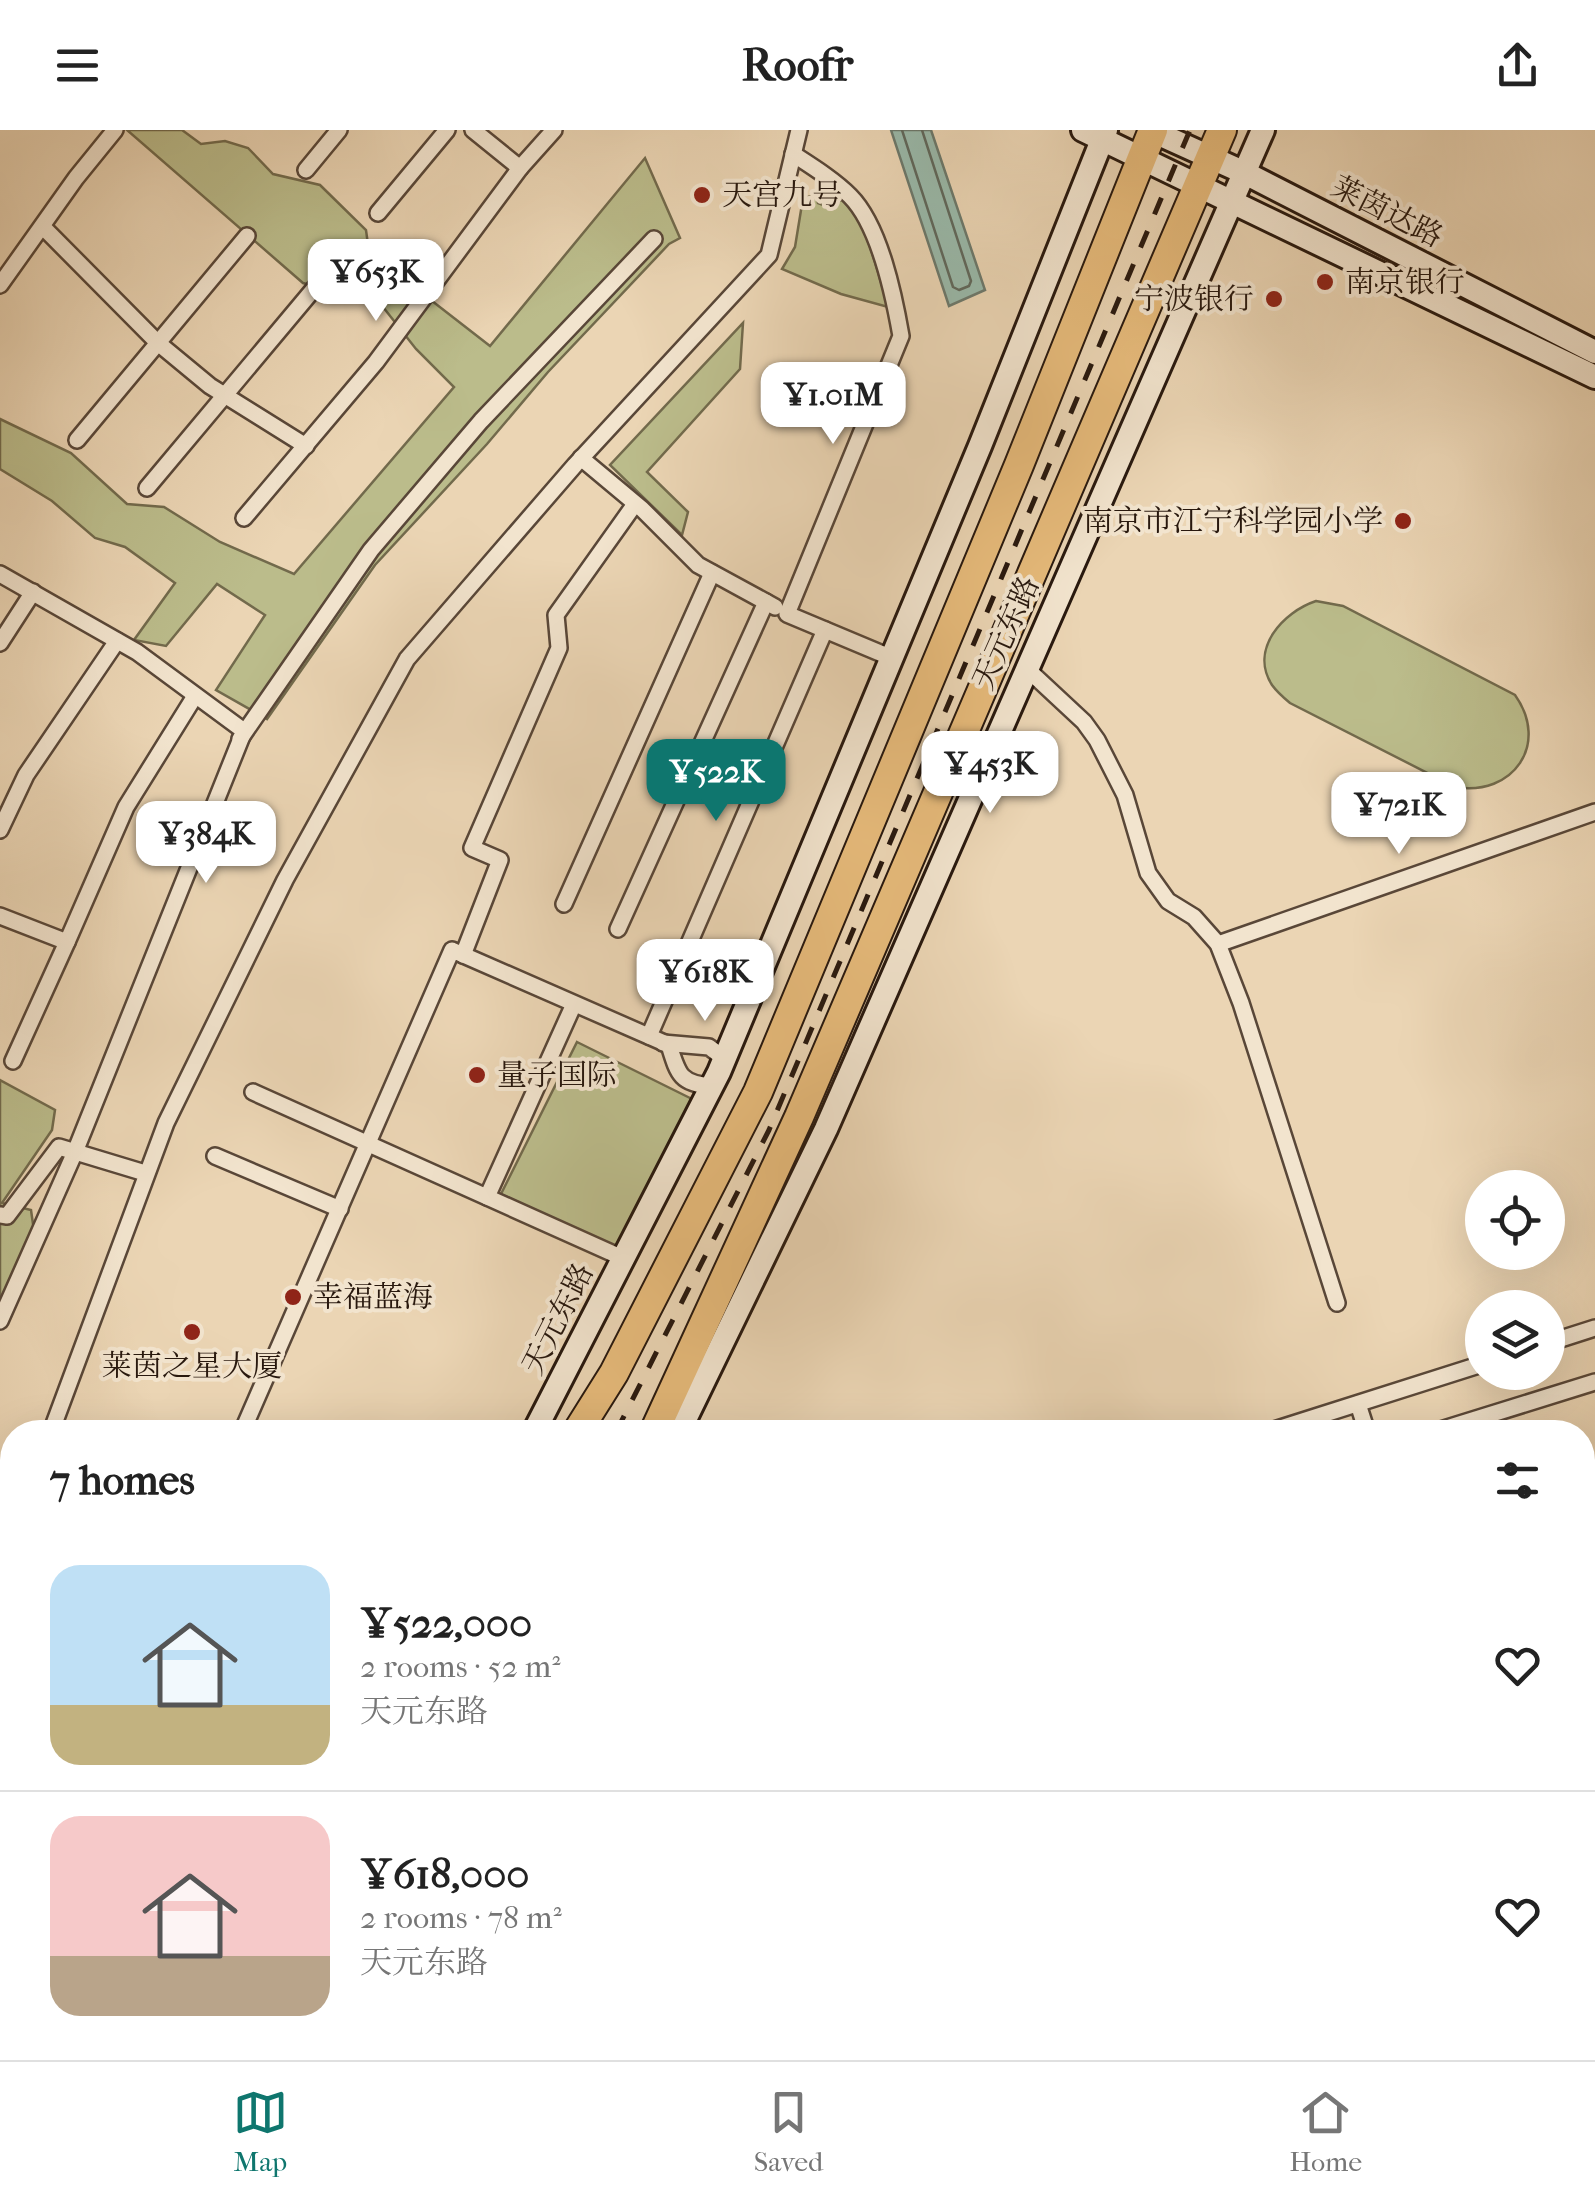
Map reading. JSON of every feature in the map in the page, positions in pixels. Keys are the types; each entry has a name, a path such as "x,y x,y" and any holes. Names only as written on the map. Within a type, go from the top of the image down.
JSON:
{"highway":[{"name":"天元东路","path":"660,1420 799,1117 1222,130"},
{"name":"天元东路","path":"585,1420 614,1373 758,1092 1020,464 1149,137"}],"street":[{"path":"0,285 115,130"},
{"path":"306,170 340,130"},
{"path":"378,213 448,130"},
{"path":"473,130 520,168"},
{"path":"244,518 376,362 520,168 554,130"},
{"path":"55,1420 166,1123 285,880 407,659 581,458 769,255 799,130"},
{"name":"天元东路","path":"685,1420 826,1129 1264,130"},
{"path":"1097,133 1149,137 1199,184 1595,377"},
{"name":"天元东路","path":"540,1420 725,1059 892,658 1097,133"},
{"name":"莱茵达路","path":"1149,137 1246,174 1595,352"},
{"path":"788,614 901,336 894,297 874,236 854,200 794,154"},
{"path":"43,227 158,342 226,395 306,446"},
{"path":"77,440 248,236"},
{"path":"240,740 371,550 481,422 654,239"},
{"path":"147,488 318,284"},
{"path":"581,458 636,504 698,565 788,614 892,658"},
{"path":"463,956 500,860 472,848 559,648 556,616 636,504"},
{"path":"564,904 712,573"},
{"path":"0,574 117,641 244,731 75,1152 0,1321"},
{"path":"0,643 34,592"},
{"path":"618,930 766,602"},
{"path":"656,1039 825,630"},
{"path":"0,830 26,775 117,641"},
{"path":"1026,668 1084,722 1097,740 1125,795 1148,874 1168,901 1194,916 1218,944 1241,1003 1337,1303"},
{"path":"14,1060 126,806 195,696"},
{"path":"1218,944 1595,812"},
{"path":"0,916 68,942"},
{"path":"247,1420 452,950 656,1039 669,1046 678,1072 692,1085 712,1086"},
{"path":"487,1197 574,1004"},
{"path":"656,1039 710,1047 725,1059"},
{"path":"253,1092 624,1259"},
{"path":"0,1215 7,1216 59,1147 145,1173"},
{"path":"215,1156 340,1209"},
{"path":"1565,1338 1595,1328"},
{"path":"1308,1420 1465,1369"},
{"path":"1473,1420 1595,1382"},
{"path":"1358,1404 1363,1420"}],"green space":[{"path":"127,130 182,130 201,144 225,141 248,148 273,174 320,185 366,230 369,252 490,346 645,158 680,238 669,244 548,372 375,565 267,719 216,690 265,615 217,584 166,646 134,640 175,583 125,547 95,538 52,501 0,469 0,419 71,453 127,504 164,507 220,542 294,574 454,387 416,349 361,279 328,290 303,283"},
{"path":"816,195 818,203 831,208 844,197 852,209 871,249 888,307 841,294 782,269 795,247 803,198"},
{"path":"743,323 740,369 647,472 688,512 682,535 610,465"},
{"path":"1316,601 1343,606 1515,695 1529,731 1520,763 1494,784 1455,787 1290,703 1274,688 1266,672 1267,646 1282,623"},
{"path":"577,1042 698,1102 622,1254 501,1194"},
{"path":"0,1080 55,1110 52,1130 2,1203 31,1210 34,1231 0,1329"}],"water":[{"path":"891,130 931,130 985,290 949,306"}],"railway":[{"path":"622,1420 769,1130 1190,130"}],"place":[{"name":"天宫九号","path":"702,195"},
{"name":"南京银行","path":"1325,282"},
{"name":"宁波银行","path":"1274,299"},
{"name":"南京市江宁科学园小学","path":"1403,521"},
{"name":"量子国际","path":"477,1075"},
{"name":"幸福蓝海","path":"293,1297"},
{"name":"莱茵之星大厦","path":"192,1332"}]}
